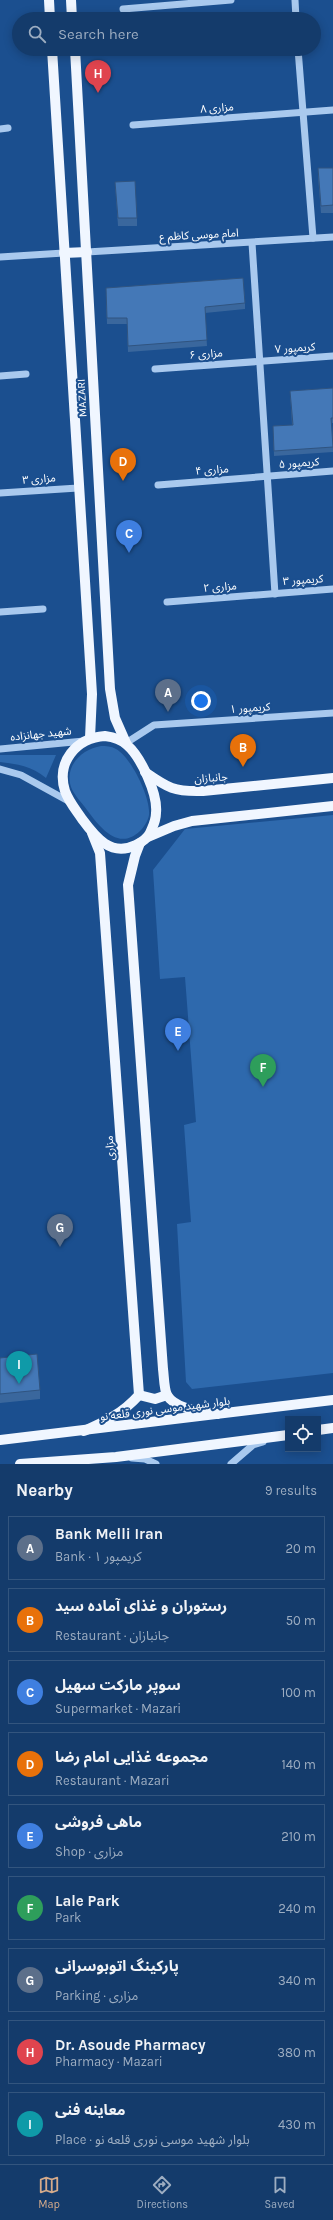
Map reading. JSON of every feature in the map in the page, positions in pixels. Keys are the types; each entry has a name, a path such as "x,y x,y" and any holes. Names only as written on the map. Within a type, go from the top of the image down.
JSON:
{"main road":[{"path":"49,0 50,12"},
{"path":"71,0 72,12"},
{"name":"MAZARI","path":"52,56 78,488 92,694 87,739"},
{"name":"MAZARI","path":"75,56 110,689 115,718 126,743"},
{"path":"64,253 87,252"},
{"path":"217,1414 186,1408 175,1402 167,1395 163,1369 128,885 135,856 144,840 155,821 157,811 155,798 139,759 126,743 114,738 87,739 67,757 64,768 64,785 70,802 92,833 107,846 118,849 132,847 144,840 192,821 333,806"},
{"name":"جانبازان","path":"144,772 167,788 184,792 333,778"},
{"name":"مزاری","path":"92,833 100,853 139,1395"},
{"path":"84,1431 111,1420 129,1407 139,1395 155,1399 167,1395"},
{"name":"بلوار شهید موسی نوری قلعه نو","path":"0,1440 333,1400"},
{"path":"321,1430 333,1428"},
{"path":"20,1464 116,1457 285,1435"}],"street":[{"path":"123,9 231,0"},
{"path":"295,0 296,12"},
{"path":"299,56 313,238"},
{"name":"مزاری ۸","path":"133,125 333,110"},
{"path":"0,129 8,128"},
{"name":"امام موسی کاظم ع","path":"87,252 333,237"},
{"path":"252,243 275,594"},
{"path":"0,257 64,253"},
{"name":"کریمپور ۷","path":"260,361 333,356"},
{"name":"مزاری ۶","path":"154,369 260,361"},
{"path":"0,376 26,374"},
{"name":"کریمپور ۵","path":"267,476 333,471"},
{"name":"مزاری ۴","path":"158,485 267,476"},
{"name":"مزاری ۳","path":"0,493 78,488"},
{"name":"کریمپور ۳","path":"275,594 333,589"},
{"name":"مزاری ۲","path":"167,602 275,594"},
{"path":"0,612 43,609"},
{"name":"کریمپور ۱","path":"126,743 154,725 333,713"},
{"name":"شهید جهانزاده","path":"0,749 87,739"},
{"path":"0,769 21,775 70,802"},
{"path":"231,1464 253,1445 285,1435"},
{"path":"116,1457 145,1459 156,1464"}],"shaded area":[{"path":"101,746 112,747 122,753 134,769 147,799 149,808 148,819 140,831 132,837 124,839 117,838 103,829 78,799 71,787 70,772 76,760 87,751"},
{"path":"0,755 56,755 46,778 30,768 0,762"},
{"path":"333,815 333,1373 192,1389 186,1382 177,1224 191,1222 184,1125 196,1122 185,977 160,979 153,870 185,829"}],"building":[{"path":"318,168 333,168 333,205 321,206"},
{"path":"135,181 137,218 118,218 115,182"},
{"path":"243,278 245,303 205,307 207,340 128,346 127,318 107,318 106,288"},
{"path":"333,388 333,418 331,418 333,447 274,451 273,426 293,425 290,391"},
{"path":"37,1354 40,1390 0,1394 0,1358"}],"place":[{"name":"Dr. Asoude Pharmacy","path":"98,93"},
{"name":"مجموعه غذایی امام رضا","path":"123,481"},
{"name":"سوپر مارکت سهیل","path":"129,553"},
{"name":"Bank Melli Iran","path":"168,712"},
{"name":"رستوران و غذای آماده سید","path":"243,767"},
{"name":"ماهی فروشی","path":"178,1051"},
{"name":"Lale Park","path":"263,1087"},
{"name":"پارکینگ اتوبوسرانی","path":"60,1247"},
{"name":"معاینه فنی","path":"19,1384"}]}
